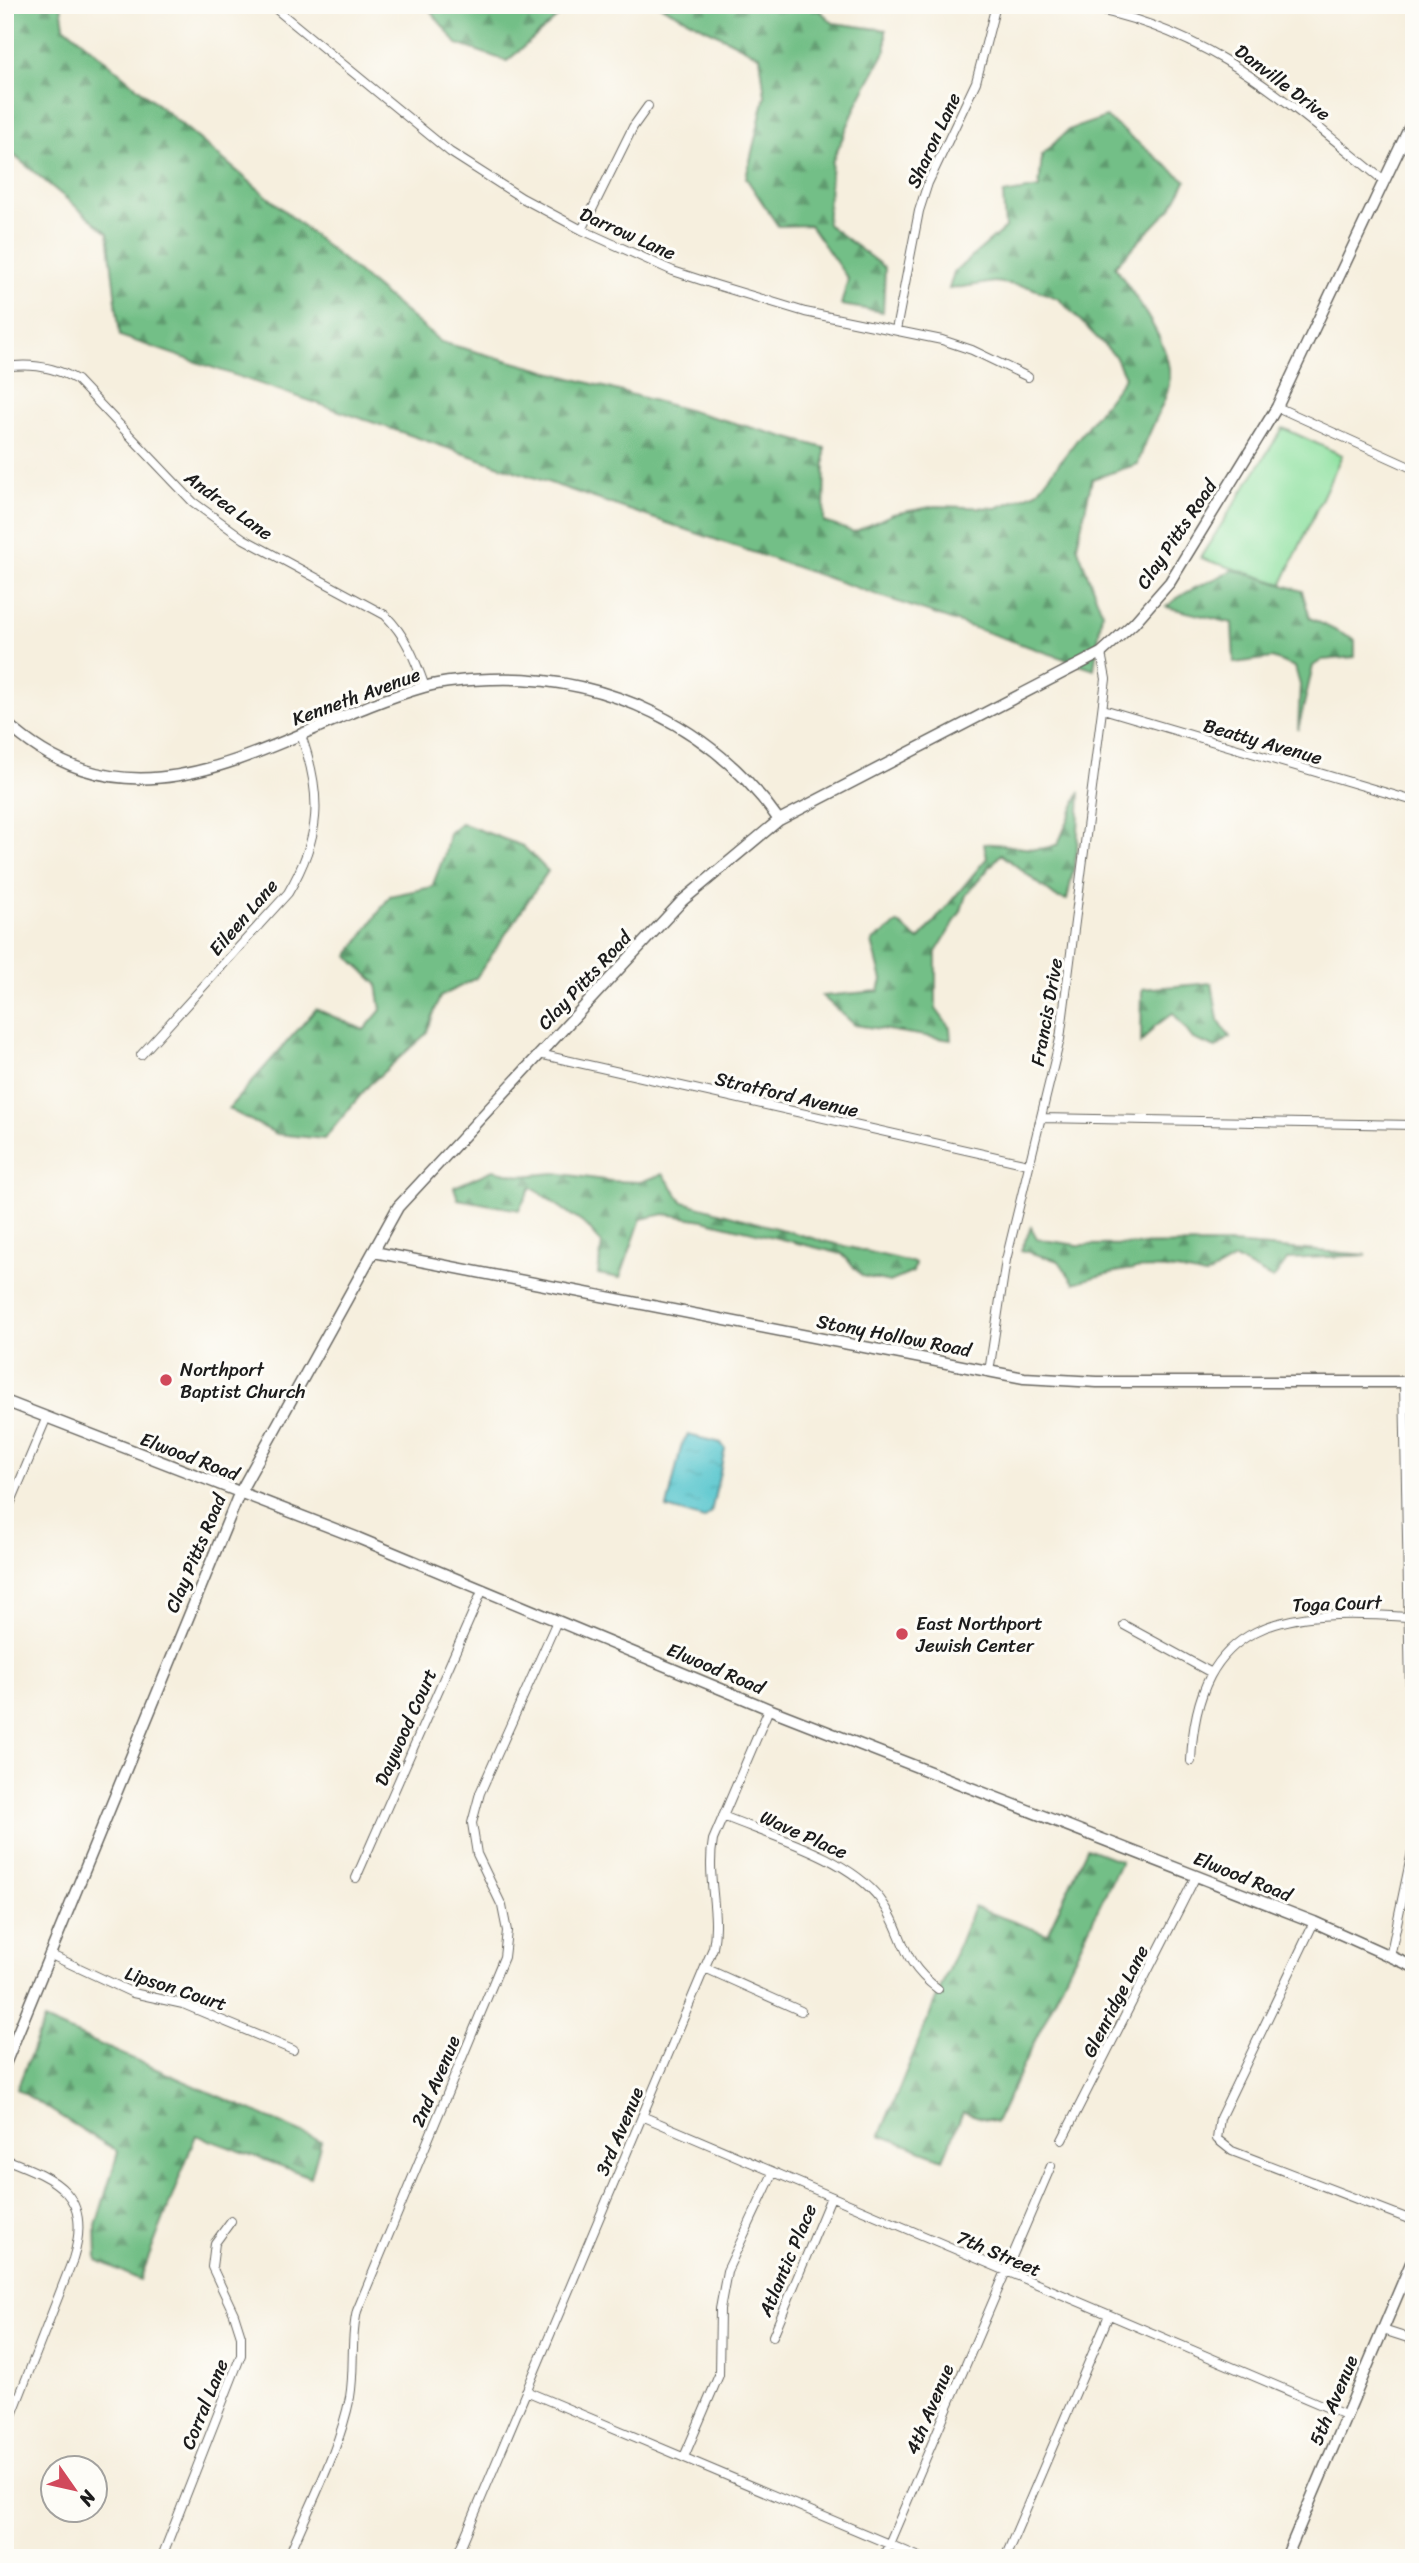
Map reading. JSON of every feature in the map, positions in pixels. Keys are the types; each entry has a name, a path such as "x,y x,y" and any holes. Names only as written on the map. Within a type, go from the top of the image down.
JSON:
{"street":[{"name":"Darrow Lane","path":"271,5 450,152 522,198 582,230 673,271 742,294 805,312 897,330 972,350 1028,377"},
{"name":"Sharon Lane","path":"897,330 919,211 928,183 976,82 996,5"},
{"name":"Danville Drive","path":"1073,5 1145,21 1183,35 1219,54 1253,76 1383,180"},
{"path":"582,230 633,127 648,106"},
{"name":"Clay Pitts Road","path":"5,2064 239,1494 398,1207 682,901 779,820 1101,653 1134,624 1170,582 1277,407 1414,118"},
{"name":"Andrea Lane","path":"5,367 43,367 62,371 77,380 193,502 244,539 385,615 400,630 411,648 425,687"},
{"path":"1277,407 1414,469"},
{"name":"Francis Drive","path":"989,1372 1006,1260 1068,992 1106,679 1101,653"},
{"name":"Kenneth Avenue","path":"5,722 35,748 75,769 121,779 175,776 301,735 425,687 523,678 616,695 651,710 712,748 760,793 779,820"},
{"name":"Beatty Avenue","path":"1103,709 1414,801"},
{"name":"Eileen Lane","path":"141,1055 288,893 300,871 312,843 316,817 311,764 301,735"},
{"name":"Stratford Avenue","path":"539,1054 1028,1164"},
{"path":"1041,1118 1414,1125"},
{"name":"Stony Hollow Road","path":"374,1252 989,1372 1046,1380 1409,1382"},
{"path":"1391,1957 1413,1847 1412,1719 1406,1617 1409,1382"},
{"name":"Elwood Road","path":"5,1401 483,1589 769,1709 1314,1923 1414,1967"},
{"path":"5,1516 46,1419"},
{"name":"Daywood Court","path":"356,1878 483,1589"},
{"name":"Toga Court","path":"1191,1761 1192,1731 1210,1672 1248,1634 1292,1618 1365,1615 1406,1617"},
{"name":"2nd Avenue","path":"288,2558 344,2421 351,2394 351,2339 357,2311 504,1957 507,1931 502,1906 477,1854 472,1823 480,1793 557,1620"},
{"path":"1124,1625 1210,1672"},
{"name":"3rd Avenue","path":"456,2558 705,1968 717,1930 709,1861 713,1840 769,1709"},
{"name":"Wave Place","path":"723,1816 837,1864 863,1881 882,1900 918,1973 938,1989"},
{"name":"Glenridge Lane","path":"1062,2140 1196,1876"},
{"path":"1314,1923 1220,2118 1217,2139 1231,2151 1414,2221"},
{"name":"Lipson Court","path":"50,1954 133,1993 183,2004 293,2050"},
{"path":"705,1968 801,2011"},
{"name":"7th Street","path":"642,2116 1004,2273 1345,2415"},
{"path":"5,2159 47,2175 60,2185 73,2200 79,2229 73,2259 5,2433"},
{"path":"1004,2273 1051,2166"},
{"path":"684,2457 719,2375 720,2309 727,2271 773,2173"},
{"name":"Atlantic Place","path":"773,2336 831,2197"},
{"name":"Corral Lane","path":"170,2558 163,2554 241,2355 237,2325 212,2267 215,2243 231,2221"},
{"name":"5th Avenue","path":"1286,2558 1414,2256"},
{"name":"4th Avenue","path":"883,2558 1004,2273"},
{"path":"1005,2558 1110,2315"},
{"path":"1383,2330 1414,2340"},
{"path":"526,2392 922,2558"}],"green space":[{"path":"5,5 61,5 64,26 441,342 825,448 824,522 854,532 893,514 936,506 996,508 1037,492 1125,377 1115,356 1059,299 1029,287 995,282 949,289 954,272 1005,228 1003,194 1039,188 1042,155 1068,130 1106,117 1186,181 1172,207 1115,266 1154,327 1168,361 1170,377 1167,393 1138,464 1092,479 1077,546 1102,612 1094,669 120,336 108,233 5,148"},
{"path":"426,5 572,5 507,61 457,44"},
{"path":"659,5 814,5 833,23 886,30 886,50 859,100 832,162 827,224 885,268 883,312 841,305 848,279 810,225 778,226 746,178 765,96 760,56"},
{"path":"1283,428 1342,455 1282,584 1200,558"},
{"path":"1234,569 1302,591 1310,618 1355,640 1355,657 1322,660 1313,666 1298,730 1300,685 1295,667 1272,658 1234,663 1232,623 1166,607 1190,590"},
{"path":"1080,792 1077,852 1067,900 1056,897 1001,854 966,895 961,911 936,952 936,1009 950,1028 951,1040 855,1025 822,996 879,991 882,980 872,942 898,923 919,940 987,858 984,844 1040,849 1058,844"},
{"path":"461,823 523,846 548,871 476,978 440,997 426,1034 369,1085 324,1139 277,1134 228,1109 316,1009 364,1030 381,1010 377,984 348,956 390,896 432,887 445,853 449,833"},
{"path":"1212,983 1218,1020 1230,1037 1216,1048 1193,1039 1173,1013 1154,1027 1141,1043 1142,989"},
{"path":"493,1170 521,1176 555,1173 640,1182 663,1174 683,1202 819,1240 915,1263 913,1272 890,1282 862,1276 842,1254 703,1220 665,1214 641,1219 620,1278 598,1274 602,1244 587,1226 531,1187 519,1210 458,1199 454,1187"},
{"path":"1031,1227 1037,1239 1077,1245 1232,1244 1367,1255 1288,1259 1273,1279 1235,1259 1205,1276 1154,1268 1108,1274 1074,1283 1059,1261 1021,1250"},
{"path":"1087,1848 1121,1861 996,2122 963,2112 943,2159 880,2135 974,1907 1047,1934"},
{"path":"44,2020 321,2141 311,2177 196,2135 140,2280 97,2260 96,2226 118,2152 17,2089"}],"water":[{"path":"688,1435 721,1443 725,1449 711,1513 704,1519 667,1508 682,1443"}],"place":[{"name":"Northport Baptist Church","path":"166,1380"},
{"name":"East Northport Jewish Center","path":"902,1634"}]}
